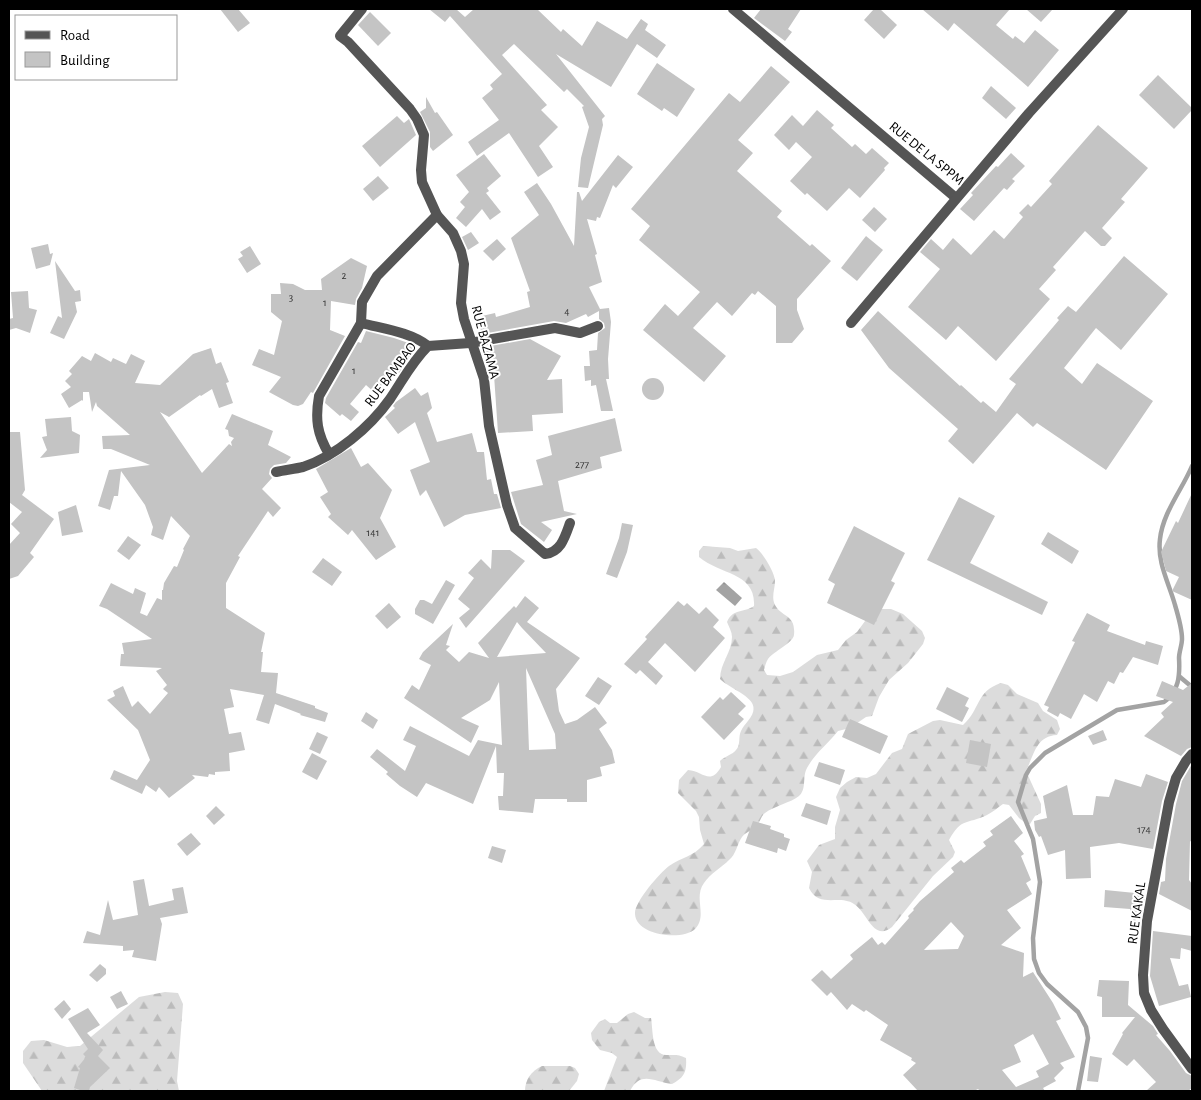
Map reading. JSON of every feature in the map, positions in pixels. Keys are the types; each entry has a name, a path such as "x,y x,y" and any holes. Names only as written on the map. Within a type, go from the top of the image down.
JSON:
{"street":[{"name":"RUE BAZAMA","path":"362,9 340,36 348,42 418,119 424,135 421,170 422,182 437,215 453,233 461,251 464,264 461,303 470,343 484,379 489,426 507,505 515,528 546,554 553,553 561,545 570,523"},
{"name":"RUE DE LA SPPM","path":"733,9 956,198 1029,113 1123,9"},
{"path":"850,323 956,198"},
{"path":"329,454 318,431 317,408 319,396 361,323 362,302 377,276 437,215"},
{"path":"361,323 419,339 428,346"},
{"name":"RUE BAMBAO","path":"276,472 304,467 329,454 362,432 389,400 415,360 428,346 470,343 555,328 580,333 598,326"},
{"name":"RUE KAKAL","path":"1192,754 1176,778 1169,802 1148,921 1143,975 1144,993 1151,1010 1192,1068"}],"green space":[{"path":"703,546 730,548 738,551 756,548 771,568 775,581 773,596 775,605 793,623 794,635 790,641 768,659 764,670 767,675 780,676 793,672 817,655 838,650 846,640 857,632 868,617 878,609 891,609 903,614 922,631 925,638 923,644 908,663 889,680 879,697 872,716 866,717 850,728 838,731 807,768 803,790 799,796 765,813 757,826 742,837 731,858 704,883 700,895 701,913 699,924 695,929 681,935 671,935 651,932 637,921 635,914 643,895 660,875 669,866 692,854 704,844 699,817 696,811 678,793 679,780 688,770 710,777 717,773 721,767 720,761 738,748 741,731 753,711 750,700 720,679 732,637 727,622 732,615 754,606 753,595 743,580 707,563 699,557 699,551"},
{"path":"1001,683 1008,685 1017,694 1038,703 1043,711 1057,720 1060,729 1057,735 1050,736 1040,743 1026,771 1041,804 1041,813 1035,816 1030,824 1027,824 1019,818 1009,805 1003,804 987,815 957,828 949,840 955,852 953,857 933,876 892,927 885,931 875,929 854,904 842,900 824,900 813,894 809,888 812,872 807,861 819,845 835,839 835,827 840,810 836,797 840,788 856,777 867,778 876,774 892,753 902,749 908,734 933,721 940,720 963,725 973,713 982,696"},
{"path":"165,992 178,993 183,1004 177,1081 179,1091 42,1091 23,1063 23,1051 31,1041 44,1040 67,1047 80,1046 139,997"},
{"path":"634,1012 645,1018 651,1018 655,1046 658,1051 662,1054 679,1055 686,1058 685,1071 682,1077 672,1084 643,1079 634,1085 630,1091 604,1091 617,1057 612,1053 600,1050 592,1040 591,1033 599,1022 605,1019 610,1023 617,1023 628,1014"},
{"path":"542,1066 570,1066 575,1068 579,1074 577,1081 569,1091 525,1091 529,1076"}],"water":[{"path":"724,582 742,598 735,606 716,590"}],"building":[{"path":"220,9 238,9 250,23 238,32"},
{"path":"429,9 456,9 465,17 474,9 537,9 561,32 563,29 582,46 597,21 627,39 641,19 648,24 645,30 666,45 657,58 637,44 611,87 556,54 605,116 602,119 603,125 588,188 578,187 581,158 589,127 582,107 584,106 567,89 564,92 514,44 502,55 547,105 541,110 558,127 539,146 553,167 538,177 509,133 477,156 468,142 499,120 482,98 493,89 490,85 502,74 450,16 445,22"},
{"path":"761,9 801,9 788,29 792,32 785,41 754,18"},
{"path":"874,9 880,9 897,25 884,39 864,20"},
{"path":"922,9 1010,9 996,25 1013,39 1015,36 1024,43 1035,30 1059,50 1028,87 954,23 948,31"},
{"path":"1026,9 1053,9 1041,22"},
{"path":"370,12 391,33 378,46 358,25"},
{"path":"657,63 695,89 677,117 664,108 662,111 637,94"},
{"path":"771,66 790,82 738,140 753,153 737,171 782,211 777,217 810,246 812,244 831,261 797,299 797,310 804,329 792,343 776,343 776,306 758,291 755,295 752,293 732,316 717,302 693,328 726,356 704,382 643,330 665,304 678,316 700,292 639,240 650,226 631,209 729,93 740,102"},
{"path":"1158,75 1192,108 1174,129 1139,95"},
{"path":"991,86 1016,108 1006,119 982,98"},
{"path":"426,97 435,113 437,112 453,135 433,151 430,147 430,132 420,112 426,108"},
{"path":"817,110 834,125 831,128 852,147 855,144 866,154 872,148 889,163 860,198 849,188 827,211 790,181 812,157 796,142 789,150 774,135 792,115 803,126"},
{"path":"397,116 404,123 409,119 416,135 380,167 362,146"},
{"path":"1098,125 1148,168 1121,199 1125,202 1102,228 1112,238 1105,246 1101,246 1085,231 1053,267 1056,270 1039,289 1050,299 996,361 958,326 946,340 908,307 940,269 920,252 931,239 943,250 953,238 971,255 994,230 1004,239 1023,217 1019,213 1028,204 1031,207 1052,184 1049,181"},
{"path":"1011,153 1025,166 1012,179 1015,181 1007,190 1004,188 974,221 960,209 973,195 971,193"},
{"path":"484,154 501,176 487,188 489,191 486,193 501,212 490,220 482,209 466,227 456,218 465,207 460,202 469,192 456,175"},
{"path":"618,155 633,167 616,188 613,185 600,218 597,217 596,221 587,219 597,254 595,255 602,282 589,287 600,309 609,308 611,322 608,359 609,379 606,379 613,411 601,411 596,385 591,386 591,380 585,381 584,366 590,366 589,351 597,350 598,333 605,328 604,323 599,319 599,311 588,317 586,314 566,323 554,321 482,334 479,323 484,322 482,316 495,313 496,317 530,307 527,292 530,291 511,238 539,215 524,192 537,183 574,246 577,192 579,192 582,201"},
{"path":"378,176 389,188 373,201 363,189"},
{"path":"874,207 887,219 875,232 862,220"},
{"path":"471,232 479,243 468,250 462,237"},
{"path":"866,236 883,250 857,281 841,268"},
{"path":"497,239 506,249 493,261 483,251"},
{"path":"48,244 50,254 53,253 50,265 36,269 31,248"},
{"path":"250,246 261,264 247,273 238,259 243,256 240,252"},
{"path":"1124,256 1168,294 1121,350 1096,328 1064,368 1082,384 1097,363 1153,401 1106,470 1037,423 1033,427 1017,413 973,464 948,441 958,429 889,368 861,330 878,311 960,386 996,412 1016,384 1009,379 1059,320 1057,318 1068,306 1076,312"},
{"path":"351,258 367,266 362,288 355,305 331,301 330,330 345,336 313,393 311,392 303,404 293,405 269,392 281,377 252,365 259,349 274,355 282,321 271,312 271,294 281,294 280,283 293,284 305,290 322,290 321,279"},
{"path":"55,261 75,291 80,290 81,301 75,302 77,312 64,339 50,333 58,316 62,318"},
{"path":"28,291 29,308 37,310 30,333 16,328 9,330 9,319 13,318 11,292"},
{"path":"366,331 414,345 411,354 399,373 395,370 375,393 366,385 350,404 359,412 351,421 342,414 340,416 325,403 326,398 358,342 361,343"},
{"path":"530,339 561,356 547,380 562,379 563,413 532,415 533,431 498,433 494,375 490,375 485,347"},
{"path":"211,348 216,364 221,362 229,382 226,383 233,403 219,408 212,389 200,395 169,417 160,412 202,473 229,444 232,446 231,442 234,438 229,436 228,430 225,429 232,414 273,431 268,445 291,457 286,463 274,465 270,469 269,474 272,478 262,489 281,508 273,517 268,511 238,556 240,557 226,583 226,608 265,633 261,652 263,652 261,672 278,673 276,693 315,706 315,708 328,713 325,722 300,715 275,704 269,724 256,720 264,695 230,689 234,707 224,709 229,734 241,732 245,750 229,753 230,771 215,772 215,775 209,774 208,777 192,775 195,778 169,798 159,787 156,792 146,785 142,794 110,779 114,770 137,780 150,760 138,730 107,700 115,696 113,691 123,686 132,707 138,701 150,714 168,693 163,689 167,685 156,671 162,668 120,666 121,654 124,654 122,643 152,639 107,609 99,606 111,583 133,594 135,588 146,593 140,613 147,616 157,598 162,600 164,583 174,566 177,567 190,536 171,516 163,540 151,535 153,527 145,505 121,471 118,496 114,496 110,510 98,506 109,470 150,465 111,449 103,449 102,436 130,435 97,406 96,402 92,412 89,392 83,392 83,401 69,408 61,394 71,387 65,381 72,374 69,371 82,356 91,361 95,353 111,362 113,358 126,364 131,354 145,361 135,383 160,385 193,354"},
{"path":"653,378 661,381 664,389 661,397 653,400 645,397 642,389 645,381"},
{"path":"415,388 421,396 428,392 432,408 427,413 437,442 472,433 477,452 484,452 487,480 491,479 494,494 497,494 501,508 465,515 444,527 426,490 420,496 410,470 430,462 415,422 398,434 385,417 395,408 393,406 396,402"},
{"path":"71,417 72,431 80,435 79,453 40,458 47,450 42,437 47,436 45,419"},
{"path":"615,418 622,451 600,457 602,468 558,481 564,511 577,514 541,522 552,530 544,542 521,524 511,492 543,485 536,460 552,455 548,436"},
{"path":"9,432 20,432 25,490 22,495 54,519 30,553 34,557 18,576 9,579 9,545 20,533 11,524 22,512 9,502"},
{"path":"351,448 361,467 368,463 392,490 380,518 396,547 376,560 352,530 348,535 328,517 331,514 320,497 328,492 316,469"},
{"path":"1192,493 1192,600 1172,591 1179,577 1166,571 1161,552 1176,521 1178,523"},
{"path":"959,497 995,516 970,563 1048,602 1042,615 927,560"},
{"path":"76,505 83,532 62,536 58,512"},
{"path":"622,523 633,525 627,552 617,578 606,574 619,538"},
{"path":"854,526 905,553 891,581 895,583 874,625 827,603 835,584 828,580"},
{"path":"1048,532 1079,551 1072,564 1041,544"},
{"path":"128,536 141,545 129,560 117,551"},
{"path":"492,550 510,550 525,561 466,628 459,618 470,609 458,599 474,578 468,573 481,559 491,569"},
{"path":"323,558 342,572 332,586 312,572"},
{"path":"446,580 455,585 433,624 415,614 415,609 420,600 432,604"},
{"path":"525,596 539,608 527,622 580,658 556,689 559,711 565,724 577,720 595,707 607,723 599,729 612,750 615,763 600,767 602,776 587,780 587,802 567,802 567,799 535,799 533,813 499,810 498,796 503,796 504,773 497,773 496,746 473,804 426,783 417,797 400,786 386,774 388,772 370,757 377,749 405,771 416,746 403,740 410,726 469,756 478,740 502,745 499,682 490,700 461,718 479,726 471,743 404,698 412,685 419,690 431,665 419,659 423,652 453,624 446,645 450,646 446,650 459,662 469,652 489,658 478,643 514,606 516,608","holes":["517,622 522,628 546,653 497,657","526,668 555,734 556,749 529,750"]},
{"path":"678,601 684,606 687,603 699,614 706,607 719,620 713,627 725,638 695,672 665,643 648,662 663,676 656,685 640,670 636,674 624,664 647,639 645,637"},
{"path":"389,603 401,617 387,629 375,616"},
{"path":"1087,613 1110,625 1107,631 1145,645 1146,641 1163,646 1158,665 1133,657 1123,673 1120,672 1114,684 1108,681 1097,702 1084,694 1071,719 1060,713 1058,717 1047,711 1049,707 1044,705 1075,642 1072,641"},
{"path":"598,677 612,686 599,705 585,696"},
{"path":"1162,681 1183,690 1192,683 1192,747 1187,749 1181,756 1144,736 1164,717 1161,713 1173,702 1156,696"},
{"path":"947,687 969,698 965,706 969,708 962,722 936,709"},
{"path":"731,692 746,706 738,714 744,719 724,740 701,717 720,697 723,700"},
{"path":"366,712 378,720 373,729 361,721"},
{"path":"850,719 888,736 880,754 842,737"},
{"path":"1103,730 1107,740 1093,745 1088,736"},
{"path":"317,732 328,737 320,754 309,749"},
{"path":"970,740 991,744 987,767 966,763"},
{"path":"312,753 327,761 317,780 302,772"},
{"path":"819,762 845,770 840,785 814,776"},
{"path":"1192,764 1192,842 1190,841 1189,880 1192,884 1192,911 1159,894 1161,882 1165,881 1166,859 1176,804 1182,781"},
{"path":"1146,774 1168,782 1162,801 1153,849 1119,843 1090,847 1091,878 1066,879 1065,850 1048,855 1041,836 1039,837 1035,830 1034,821 1047,818 1043,796 1067,785 1073,815 1093,815 1096,796 1109,797 1115,779 1141,787"},
{"path":"806,803 831,811 827,825 801,816"},
{"path":"216,806 225,815 214,825 206,816"},
{"path":"1011,816 1023,833 1014,841 1024,854 1021,856 1031,880 1026,883 1032,894 1007,910 1021,928 1001,945 1024,953 1023,977 1033,972 1061,1019 1056,1021 1075,1057 1060,1063 1064,1068 1054,1078 1056,1081 1043,1088 1045,1091 980,1091 978,1089 974,1091 918,1091 903,1075 916,1063 911,1060 912,1058 880,1040 888,1025 866,1010 864,1012 852,1004 847,1010 831,992 827,996 811,980 822,970 831,979 853,959 850,955 872,937 878,945 882,942 885,945 909,918 908,916 920,901 954,872 951,868 961,860 964,863 986,846 983,842 993,835 990,831","holes":["951,922 964,936 958,949 924,950","1033,1034 1049,1064 1036,1071 1039,1077 1016,1087 1002,1070 1021,1062 1014,1045"]},
{"path":"753,821 771,826 770,829 784,834 784,837 790,839 786,851 778,848 777,853 745,843"},
{"path":"191,833 201,844 187,856 177,844"},
{"path":"492,846 506,850 502,863 488,858"},
{"path":"144,879 149,906 174,900 172,889 183,887 188,913 160,918 162,924 156,961 132,957 134,950 123,951 123,946 83,943 87,931 100,935 108,900 113,920 138,915 133,881"},
{"path":"1105,890 1145,894 1144,902 1138,903 1135,925 1130,909 1104,907"},
{"path":"1153,931 1192,936 1192,951 1181,948 1180,959 1170,958 1179,986 1188,984 1191,997 1159,1006 1150,976"},
{"path":"100,964 106,969 106,974 97,982 89,975"},
{"path":"1099,980 1129,981 1128,1005 1153,1026 1158,1034 1156,1035 1186,1073 1192,1076 1192,1088 1188,1091 1146,1091 1156,1082 1134,1059 1127,1066 1112,1054 1122,1033 1135,1017 1102,1017 1102,997 1097,996"},
{"path":"121,991 128,1004 117,1009 110,997"},
{"path":"64,1000 71,1009 62,1019 54,1009"},
{"path":"88,1008 100,1025 87,1033 103,1050 98,1056 110,1068 90,1087 89,1091 83,1091 74,1088 80,1068 78,1067 86,1057 83,1054 88,1049 68,1019"},
{"path":"1090,1056 1102,1058 1098,1082 1087,1081"}],"waterway":[{"path":"1078,1091 1088,1038 1086,1027 1078,1012 1047,984 1039,973 1034,959 1033,938 1040,882 1033,839 1018,802 1026,775 1030,768 1045,753 1117,710 1164,702 1176,688 1179,677 1182,635 1181,626 1162,565 1160,539 1169,510 1192,466"},
{"path":"1180,677 1192,687"}]}
